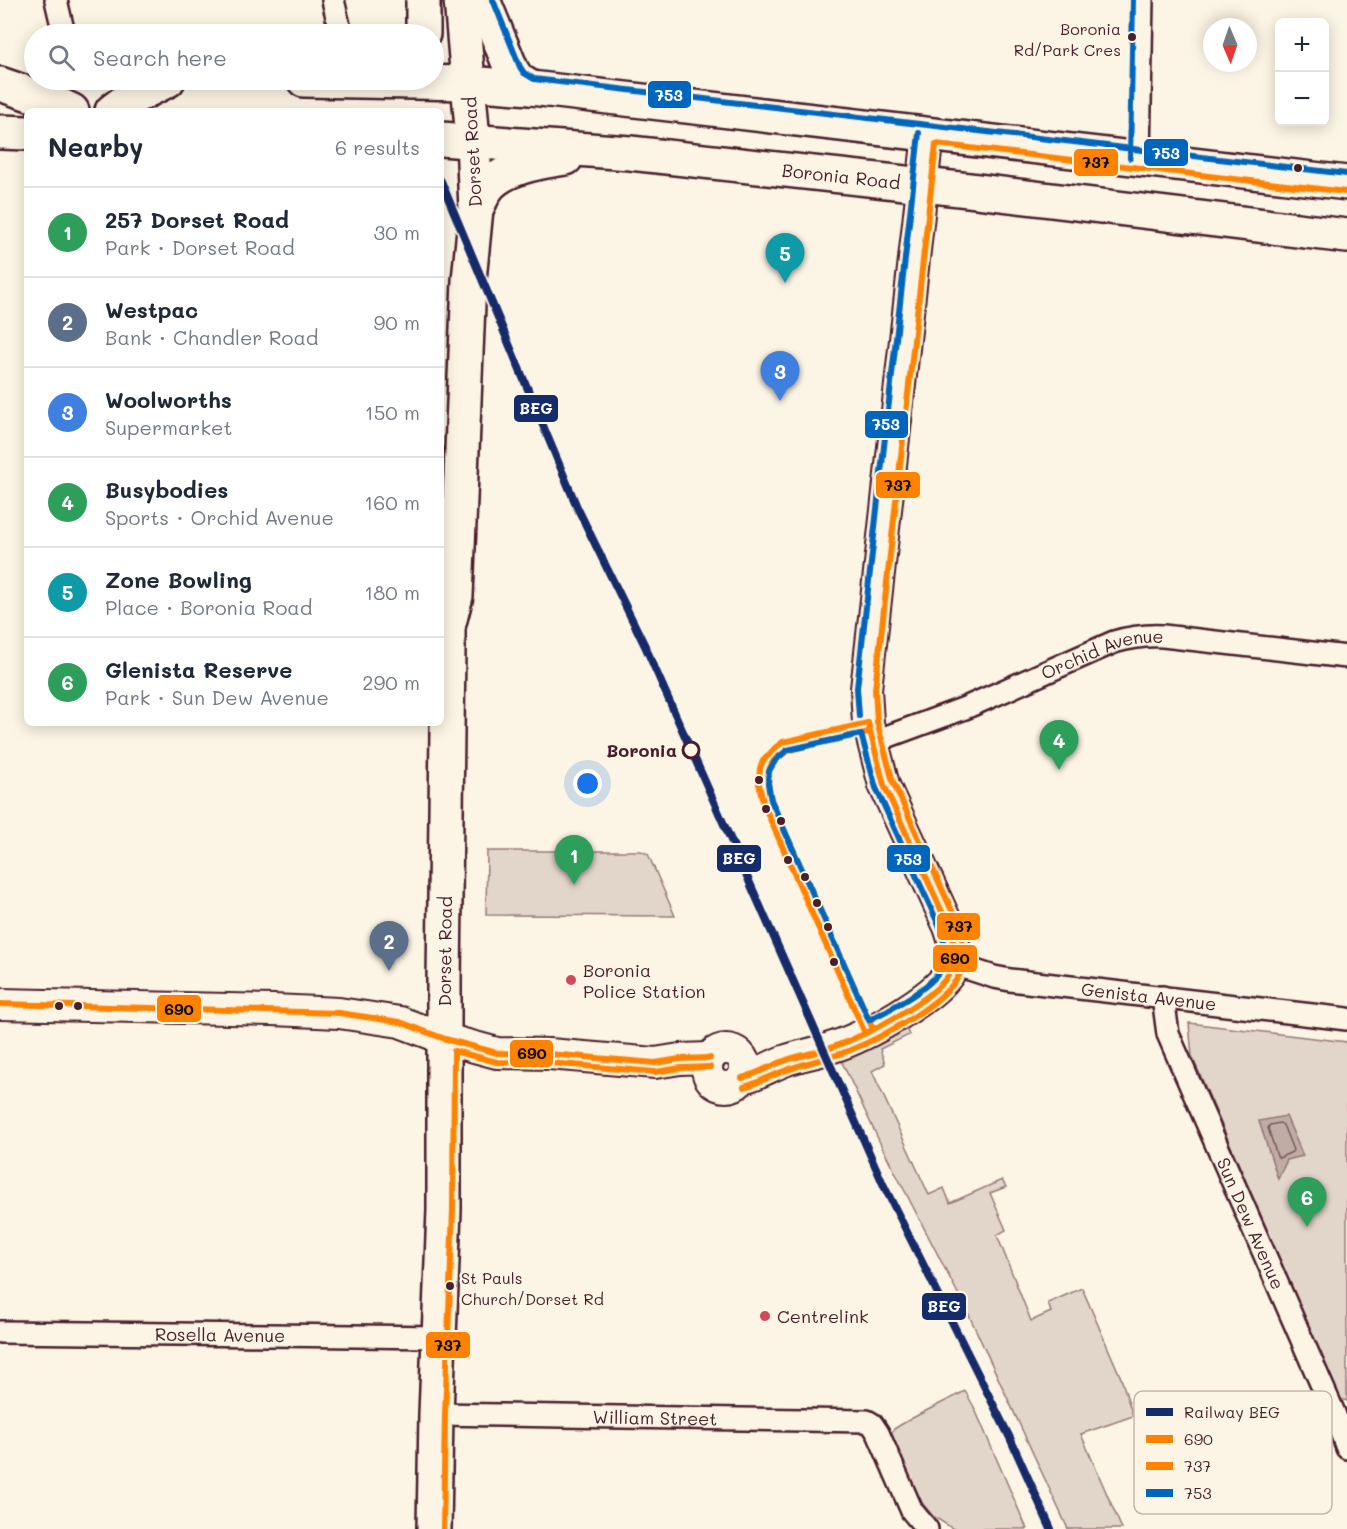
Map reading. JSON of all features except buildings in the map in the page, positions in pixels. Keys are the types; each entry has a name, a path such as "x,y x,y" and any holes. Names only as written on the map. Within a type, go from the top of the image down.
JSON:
{"main road":[{"name":"Dorset Road","path":"434,1529 444,1210 444,617 456,596 469,280 476,208 457,139 468,83 461,0"},
{"path":"483,0 512,71 519,80 531,88"},
{"path":"0,76 24,77"},
{"path":"444,87 468,83 531,88 1347,183"},
{"path":"0,84 66,108"},
{"path":"116,108 148,90"},
{"path":"0,132 24,133"},
{"path":"0,1004 339,1013 400,1022 445,1039 497,1053 549,1054 710,1068 720,1086 726,1087 732,1086 743,1069 757,1057 785,1060 834,1047 865,1034 922,999 950,973 954,964 954,942 884,785 872,745 866,688 928,134"},
{"name":"Boronia Road","path":"457,139 630,153 921,184 1347,236"},
{"path":"476,208 488,186 506,174 524,167 547,160 630,153"}],"street":[{"path":"56,0 62,24"},
{"path":"333,0 339,24"},
{"path":"1139,158 1142,0"},
{"name":"Orchid Avenue","path":"872,745 1129,637 1163,636 1347,657"},
{"name":"Genista Avenue","path":"954,964 1010,980 1347,1018"},
{"name":"Sun Dew Avenue","path":"1162,998 1168,1034 1324,1391"},
{"name":"Rosella Avenue","path":"0,1332 440,1337"},
{"name":"Sun Dew Avenue","path":"1332,1408 1347,1448"},
{"name":"William Street","path":"436,1414 867,1421 878,1433 912,1511 927,1529"}],"shaded area":[{"path":"487,851 641,851 648,854 675,916 486,915"},
{"path":"1189,1023 1347,1042 1347,1401 1340,1399 1192,1056"},
{"path":"906,1028 909,1035 880,1049 885,1064 872,1071 929,1195 944,1188 950,1203 1002,1180 1006,1187 990,1193 1006,1230 997,1235 1031,1321 1051,1312 1048,1303 1082,1288 1121,1378 1133,1416 1081,1434 1122,1529 1068,1529 968,1313 881,1145 840,1058"},
{"path":"965,1391 1027,1529 953,1529 933,1516 922,1503 890,1435 894,1429"}],"water":[{"path":"1286,1116 1303,1156 1287,1160 1278,1179 1259,1121"}],"rail line":[{"name":"BEG","path":"444,188 577,507 645,646 884,1186 1010,1438 1051,1529"}],"transit line":[{"name":"753","path":"493,0 520,67 524,73 534,79 1347,174"},
{"name":"753","path":"1130,158 1133,0"},
{"name":"753","path":"859,716 857,688 919,133"},
{"name":"737","path":"744,1087 795,1067 848,1051 877,1038 944,994 962,969 963,946 958,924 893,782 877,722 875,689 936,144 1346,192"},
{"name":"690","path":"865,1033 763,803 759,784 763,761 783,742 868,723"},
{"name":"690","path":"742,1078 790,1059 833,1047 881,1025 934,991 946,979 953,967 955,952 949,927 884,785 868,723"},
{"name":"737","path":"870,732 785,753 771,764 768,785 771,800 873,1029"},
{"name":"753","path":"861,734 876,788 941,930 946,955 942,968 925,986 914,995 869,1020 771,800 768,783 769,771 775,761 787,750 861,734"},
{"name":"690","path":"0,1004 339,1013 400,1022 445,1039 497,1053 549,1054 655,1063 710,1058"},
{"name":"737","path":"443,1529 453,1210 454,1051 497,1062 549,1063 655,1072 710,1067"}],"place":[{"name":"Boronia Rd/Park Cres","path":"1132,37"},
{"name":"Zone Bowling","path":"785,283"},
{"name":"Woolworths","path":"780,401"},
{"name":"Boronia","path":"691,750"},
{"name":"Busybodies","path":"1059,770"},
{"name":"257 Dorset Road","path":"574,885"},
{"name":"Westpac","path":"389,971"},
{"name":"Boronia Police Station","path":"571,980"},
{"name":"Glenista Reserve","path":"1307,1227"},
{"name":"St Pauls Church/Dorset Rd","path":"450,1286"},
{"name":"Centrelink","path":"765,1316"}]}
